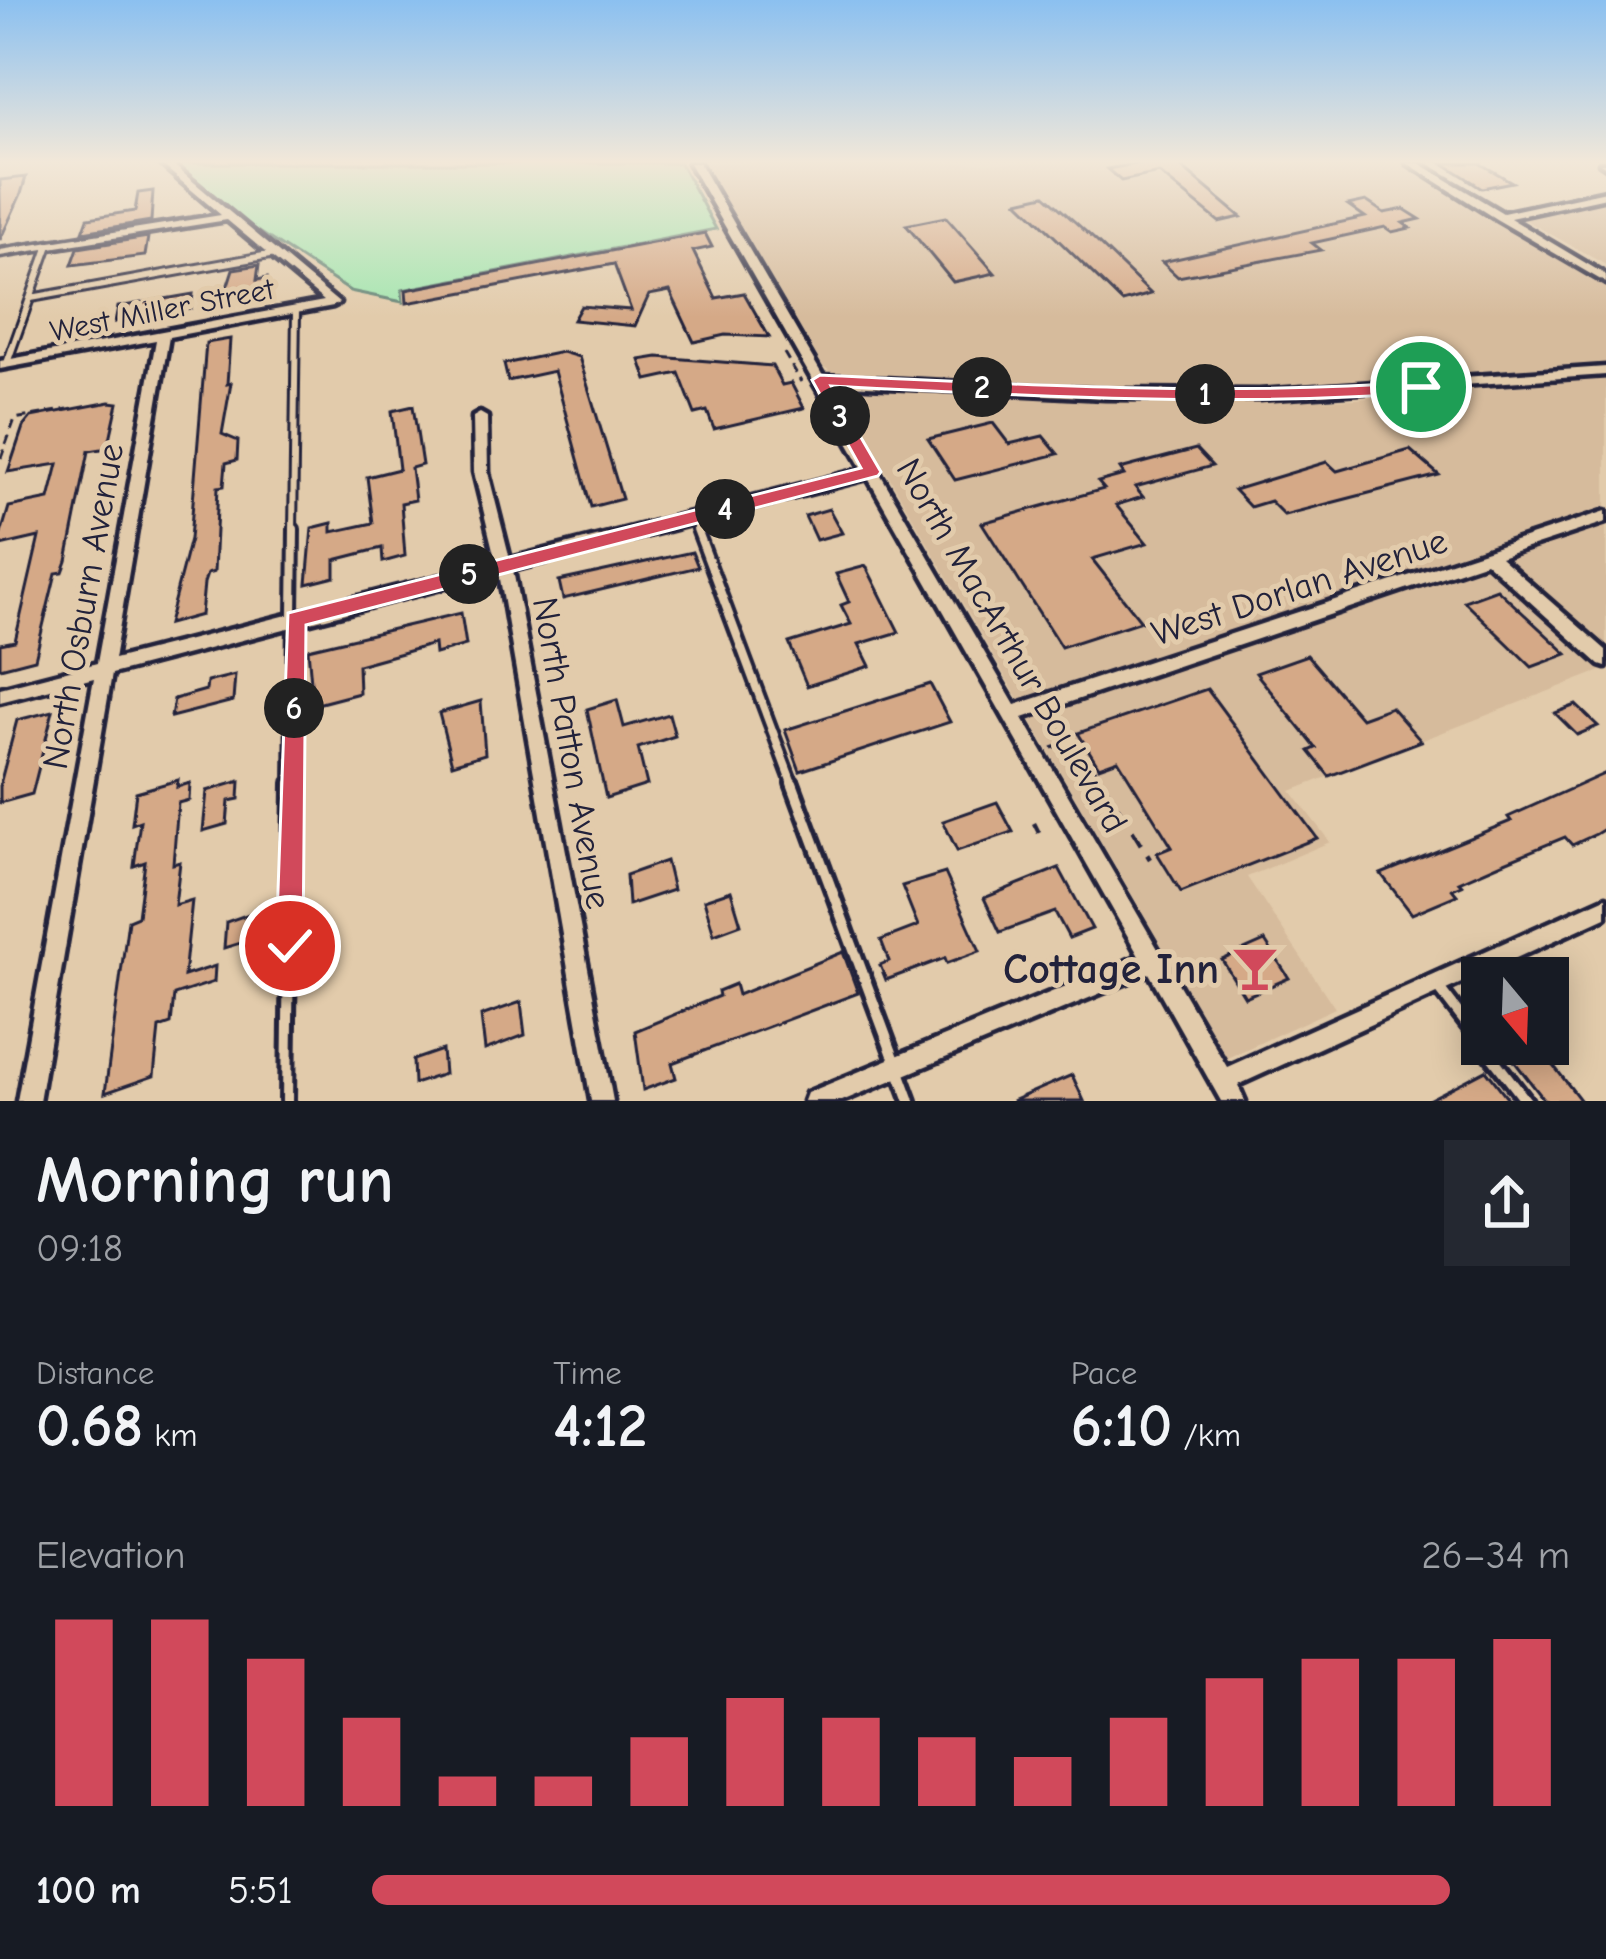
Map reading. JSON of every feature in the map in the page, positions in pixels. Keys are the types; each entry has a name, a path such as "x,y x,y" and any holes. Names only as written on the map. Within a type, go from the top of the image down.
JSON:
{"street":[{"path":"223,214 277,254"},
{"name":"North MacArthur Boulevard","path":"724,214 1228,1091"},
{"path":"1496,214 1606,280"},
{"path":"1500,217 1512,214"},
{"path":"0,253 227,218"},
{"name":"West Miller Street","path":"4,364 332,303 277,254"},
{"name":"North Osburn Avenue","path":"28,1101 163,336"},
{"path":"820,380 1105,394 1258,395 1606,371"},
{"name":"North Patton Avenue","path":"480,417 481,472 602,1101"},
{"path":"0,695 872,472"},
{"name":"West Dorlan Avenue","path":"1011,714 1606,516"},
{"path":"1488,555 1606,660"},
{"path":"1228,1091 1436,982 1606,907"},
{"path":"815,1101 1153,961"}],"lane":[{"path":"4,364 49,245"},
{"path":"31,298 277,254"},
{"path":"287,1101 296,310"},
{"path":"693,517 910,1101"},
{"path":"1436,982 1461,1016"},
{"path":"1498,1065 1526,1101"}],"path":[{"path":"784,353 801,382"},
{"path":"1,458 15,419 68,409"},
{"path":"1050,749 1077,740 1150,859"},
{"path":"1034,823 1039,832"}],"shaded area":[{"path":"734,214 1490,214 1606,285 1606,366 1280,390 1129,390 834,374 823,366"},
{"path":"1606,214 1606,265 1520,217"},
{"path":"1606,379 1606,669 1291,791 1330,842 1247,877 1335,1008 1227,1058 838,389 861,386 1150,403 1354,399"}],"green space":[{"path":"234,214 708,214 716,229 402,290 403,302 350,291"}],"building":[{"path":"0,214 12,214 0,240"},
{"path":"151,214 151,221 83,232 88,218"},
{"path":"1032,214 1067,214 1151,294 1122,302"},
{"path":"1210,214 1241,217 1219,222"},
{"path":"1361,214 1413,214 1420,219 1403,223 1410,228 1392,232 1385,227 1312,243 1321,250 1178,277 1162,262 1365,217"},
{"path":"946,217 995,273 953,282 906,225"},
{"path":"705,233 712,247 693,251 716,298 744,293 769,337 725,335 694,342 670,291 649,295 635,326 573,320 581,306 631,310 614,264 407,303 406,290"},
{"path":"148,237 145,256 72,265 78,248"},
{"path":"259,265 257,280 267,278 266,295 222,303 233,269"},
{"path":"193,294 191,308 115,322 118,307"},
{"path":"230,339 227,384 231,383 222,434 238,441 237,460 226,463 224,486 218,487 214,572 207,574 204,583 201,615 168,624 190,539 206,343"},
{"path":"562,352 579,357 622,499 591,507 554,371 508,381 504,364"},
{"path":"658,357 772,366 782,385 791,383 804,408 714,429 707,411 695,414 679,373 647,380 640,360"},
{"path":"118,403 108,448 89,451 67,561 63,572 56,573 35,659 0,668 0,644 15,641 39,537 0,546 0,537 9,507 49,499 58,464 8,472 23,427 31,417"},
{"path":"413,406 422,465 411,468 415,500 401,503 405,556 383,562 382,548 335,560 335,577 307,584 312,528 332,523 332,532 373,523 367,477 399,469 392,411"},
{"path":"993,423 1009,444 1043,436 1058,454 955,480 928,439"},
{"path":"1196,449 1212,466 1135,487 1143,497 1116,505 1147,543 1092,559 1141,621 1061,647 982,523 1104,489 1098,482 1124,475 1120,469"},
{"path":"1410,450 1439,475 1284,515 1270,501 1250,507 1234,490 1327,462 1337,471"},
{"path":"829,509 842,533 816,540 805,516"},
{"path":"692,552 698,567 563,599 559,581"},
{"path":"866,566 899,632 859,644 870,666 807,686 789,643 851,624 841,605 849,602 836,574"},
{"path":"1497,589 1567,654 1532,667 1464,601"},
{"path":"461,613 466,645 435,654 434,644 358,665 359,693 313,705 308,649"},
{"path":"1307,655 1361,718 1391,707 1421,741 1329,776 1309,751 1316,748 1256,673"},
{"path":"235,675 233,701 171,717 174,699 206,690 207,682"},
{"path":"930,684 950,722 800,771 785,730"},
{"path":"1207,689 1317,838 1181,892 1157,853 1172,847 1118,760 1099,767 1078,733"},
{"path":"617,700 624,727 669,714 675,736 638,748 647,785 606,798 587,709"},
{"path":"481,701 485,754 452,764 439,713"},
{"path":"1576,705 1598,726 1577,735 1555,713"},
{"path":"53,711 32,794 0,803 0,784 17,720"},
{"path":"1606,773 1606,828 1572,845 1565,837 1500,864 1459,882 1462,885 1452,889 1457,895 1412,914 1381,874 1511,821 1508,817"},
{"path":"178,780 177,787 190,783 189,800 178,803 173,864 180,862 175,905 192,900 184,976 215,966 214,982 174,995 171,1024 159,1028 154,1076 105,1093 128,920 138,916 145,862 134,866 140,821 132,824 136,792"},
{"path":"240,781 239,799 229,801 227,824 203,831 207,791"},
{"path":"997,802 1013,832 957,851 943,821"},
{"path":"666,861 673,890 628,905 626,875"},
{"path":"1059,868 1092,929 1069,938 1055,912 1000,932 984,898"},
{"path":"945,873 980,951 947,963 945,958 886,980 880,965 889,961 881,940 918,926 902,886"},
{"path":"731,891 741,924 714,934 704,900"},
{"path":"260,910 260,937 224,948 226,922"},
{"path":"1265,941 1289,978 1245,997 1222,960"},
{"path":"843,952 858,993 672,1063 676,1078 643,1090 635,1031 719,996 718,991 735,984 738,995"},
{"path":"521,1002 525,1035 485,1050 481,1016"},
{"path":"442,1050 444,1074 414,1084 413,1060"},
{"path":"1517,1065 1553,1065 1581,1101 1545,1101"},
{"path":"1486,1070 1510,1101 1426,1101 1463,1082"},
{"path":"1072,1075 1084,1101 1012,1101"}],"place":[{"name":"Cottage Inn","path":"1255,968"}],"route":[{"path":"290,946 295,619 872,472 820,380 1105,394 1258,395 1421,387"}]}
